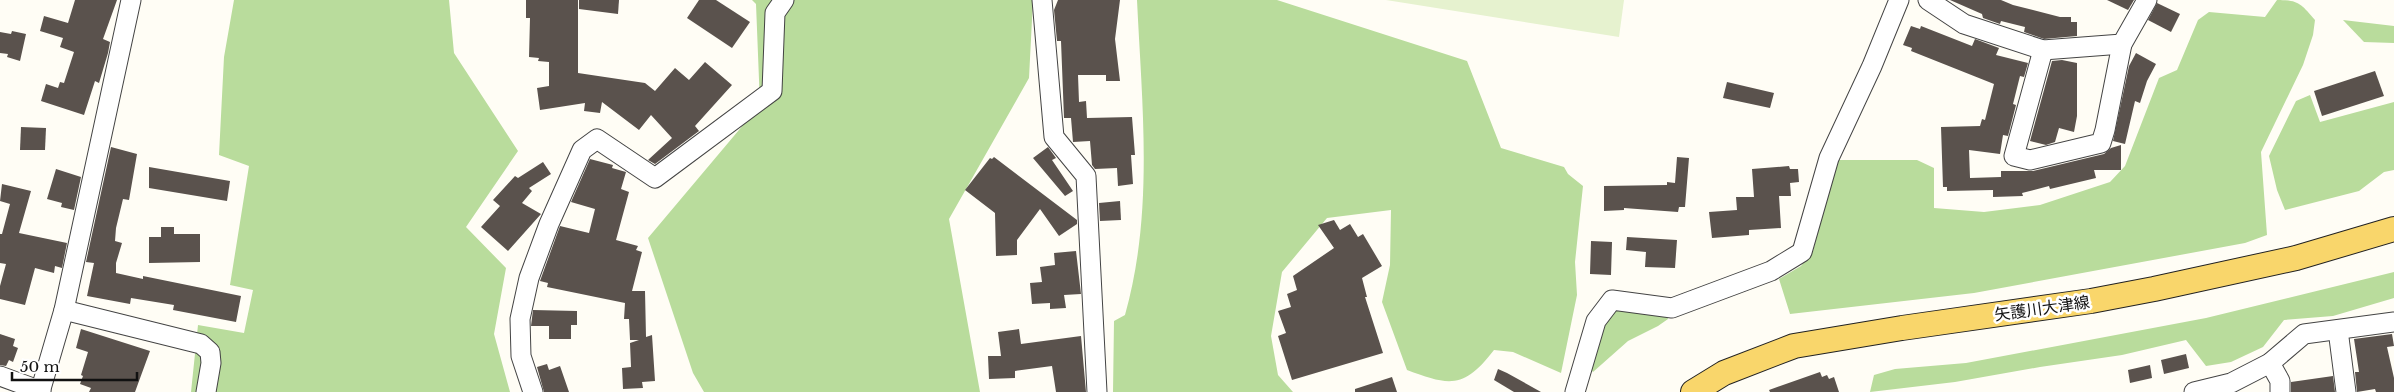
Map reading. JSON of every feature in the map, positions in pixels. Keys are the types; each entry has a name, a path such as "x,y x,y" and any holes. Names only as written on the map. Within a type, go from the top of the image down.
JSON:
{"main road":[{"name":"矢護川大津線","path":"1693,392 1724,373 1794,346 1902,328 2091,301 2154,289 2296,258 2394,229"}],"street":[{"path":"0,376 41,391 64,310 131,0"},
{"path":"533,392 521,356 520,319 529,278 549,224 582,150 597,139 655,178 772,91 775,13 784,0"},
{"path":"1042,0 1054,137 1086,176 1096,392"},
{"path":"1575,392 1596,321 1612,300 1672,308 1772,271 1802,252 1829,158 1872,66 1899,0"},
{"path":"1928,0 1964,24 2043,50 2122,44"},
{"path":"2043,50 2014,156 2030,160 2100,143 2105,130 2122,44 2147,0"},
{"path":"64,310 201,344 210,352 211,363 206,392"},
{"path":"2194,392 2231,387 2270,362 2304,334 2394,322"},
{"path":"2338,330 2346,392"},
{"path":"2270,362 2280,381 2280,392"}],"green space":[{"path":"234,0 449,0 454,53 518,151 466,227 506,268 494,334 510,392 191,392 198,325 244,333 253,290 230,285 249,166 219,155 224,57"},
{"path":"752,0 1033,0 1029,78 949,219 980,392 704,392 693,373 648,238 760,105 756,4"},
{"path":"1137,0 1277,0 1467,61 1501,148 1564,167 1568,174 1583,186 1575,262 1577,295 1561,373 1513,352 1494,350 1474,372 1465,378 1455,381 1435,379 1407,370 1382,302 1390,265 1391,210 1327,218 1282,272 1271,336 1278,375 1293,392 1113,392 1114,321 1125,315 1140,237 1143,198 1143,119"},
{"path":"1386,0 1624,0 1619,37"},
{"path":"2277,0 2299,4 2315,20 2313,35 2303,65 2261,152 2267,235 2245,243 1974,293 1790,314 1779,279 1801,266 1813,251 1837,160 1917,160 1934,168 1934,208 1984,212 2040,205 2110,182 2125,166 2159,78 2177,70 2198,20 2209,12 2265,17"},
{"path":"2343,20 2394,26 2394,43 2364,42"},
{"path":"2310,95 2320,122 2394,102 2394,170 2384,172 2359,191 2285,210 2277,190 2269,156 2296,101"},
{"path":"2394,272 2394,298 2333,316 2284,320 2263,347 2231,362 2206,366 2186,340 2122,355 1955,382 1870,392 1874,375 1895,369 1966,363 2206,318"},
{"path":"1614,310 1666,312 1668,319 1628,341 1593,372 1590,368 1600,326"}],"building":[{"path":"75,0 117,0 103,39 110,42 108,53 99,83 95,81 84,115 41,101 46,84 58,88 60,82 64,83 74,52 60,47 63,38 40,31 44,16 68,23"},
{"path":"526,0 578,0 578,73 645,83 655,91 675,68 689,80 705,62 732,85 695,126 699,131 655,164 648,160 672,138 651,115 639,130 602,102 600,113 584,111 585,103 540,110 537,88 549,86 549,62 538,61 539,58 529,57 530,18 526,18"},
{"path":"579,0 619,0 618,14 579,9"},
{"path":"699,0 716,0 750,22 732,48 687,18"},
{"path":"1058,0 1120,0 1115,39 1120,81 1106,81 1106,75 1078,75 1079,102 1086,101 1087,118 1132,117 1135,155 1131,155 1133,184 1118,186 1117,168 1095,169 1092,165 1090,141 1073,142 1071,118 1064,118 1061,41 1057,41 1054,10"},
{"path":"1950,0 2001,0 2060,17 2071,17 2071,22 2077,22 2077,36 2044,39 2024,32 2025,27 2001,21 2000,24 1983,18 1982,14"},
{"path":"2107,0 2134,0 2128,10"},
{"path":"2157,3 2180,14 2171,32 2148,20"},
{"path":"1911,26 1920,29 1921,26 1972,46 1975,39 1999,48 1996,55 2028,63 2024,77 2020,76 2013,104 2016,105 2008,136 2003,135 2000,154 1969,150 1970,178 2001,177 2001,171 2033,171 2104,154 2111,148 2121,145 2121,170 2094,170 2096,178 2050,189 2049,186 2022,193 2023,196 1993,197 1993,190 1947,191 1947,187 1943,187 1941,127 1980,126 1982,119 1985,120 1994,84 1911,51 1912,48 1903,45"},
{"path":"12,31 26,34 20,61 7,57 8,54 0,53 0,32 11,34"},
{"path":"2136,53 2156,64 2147,81 2140,103 2135,101 2125,144 2113,141 2129,66"},
{"path":"2062,60 2077,63 2077,116 2074,132 2059,128 2055,142 2046,145 2030,141 2052,61"},
{"path":"2375,71 2384,96 2322,116 2314,91"},
{"path":"1727,82 1774,93 1770,108 1723,98"},
{"path":"21,127 46,128 45,150 20,150"},
{"path":"111,147 137,154 129,200 123,199 116,228 115,241 122,243 116,263 116,273 143,279 143,276 241,296 236,322 173,310 174,305 131,298 130,304 87,296 94,263 86,262"},
{"path":"1048,147 1056,158 1052,160 1073,191 1065,196 1033,158"},
{"path":"994,157 1077,220 1077,224 1059,236 1040,209 1017,240 1017,255 996,256 995,213 965,190 990,158"},
{"path":"1677,157 1689,158 1685,207 1679,207 1678,212 1624,208 1624,210 1604,211 1604,186 1667,185 1667,182 1675,183"},
{"path":"590,159 613,165 612,168 626,172 621,189 629,192 616,240 638,246 636,250 642,252 632,291 645,291 646,337 652,335 655,381 642,382 643,388 623,389 622,368 631,367 630,343 639,340 630,340 629,319 624,319 625,303 547,287 548,283 540,281 560,226 589,233 595,209 571,202"},
{"path":"543,162 551,174 529,188 532,191 522,203 541,214 508,251 481,227 500,206 493,200 515,176 518,178"},
{"path":"1789,166 1790,169 1798,169 1799,182 1790,183 1791,196 1779,196 1781,228 1749,230 1749,235 1712,238 1709,212 1737,210 1736,197 1754,197 1752,169"},
{"path":"149,167 230,181 227,201 149,188"},
{"path":"56,169 81,177 74,210 61,207 62,203 47,199"},
{"path":"2,184 31,191 19,233 67,243 62,268 55,266 54,273 35,268 25,305 0,299 0,286 6,264 0,263 0,234 2,234 10,204 0,201"},
{"path":"1120,201 1121,220 1100,221 1099,203"},
{"path":"1334,220 1340,230 1350,224 1358,237 1363,234 1382,266 1362,278 1367,297 1365,297 1383,353 1292,380 1278,336 1286,333 1278,311 1291,307 1287,294 1297,290 1293,276 1334,248 1318,225"},
{"path":"161,227 174,227 174,234 200,234 200,262 149,263 149,237 161,237"},
{"path":"1627,237 1677,240 1675,268 1645,267 1646,252 1626,250"},
{"path":"1591,241 1612,242 1611,275 1590,274"},
{"path":"1076,251 1081,294 1064,295 1066,308 1050,309 1050,303 1032,304 1030,283 1042,282 1040,267 1055,265 1054,253"},
{"path":"533,310 577,311 577,325 571,325 571,339 549,339 549,326 531,326"},
{"path":"81,329 150,351 135,392 89,392 91,388 80,384 88,352 76,348"},
{"path":"1019,329 1021,344 1081,336 1086,392 1056,392 1052,366 1015,371 1015,378 989,379 988,356 1001,356 998,332"},
{"path":"0,334 15,339 13,346 18,348 13,362 9,360 6,366 0,365"},
{"path":"2392,334 2394,346 2387,347 2394,378 2394,392 2376,392 2375,389 2357,392 2355,372 2359,372 2354,339"},
{"path":"2186,354 2189,368 2164,374 2161,360"},
{"path":"547,364 549,370 560,366 569,392 544,392 537,367"},
{"path":"2150,365 2152,378 2130,383 2128,370"},
{"path":"1498,369 1541,392 1514,392 1494,380"},
{"path":"1820,372 1822,377 1827,375 1829,379 1834,377 1839,392 1770,392 1769,390"},
{"path":"2333,376 2335,392 2291,392 2291,382"},
{"path":"1392,377 1397,392 1355,392 1355,389"}]}
